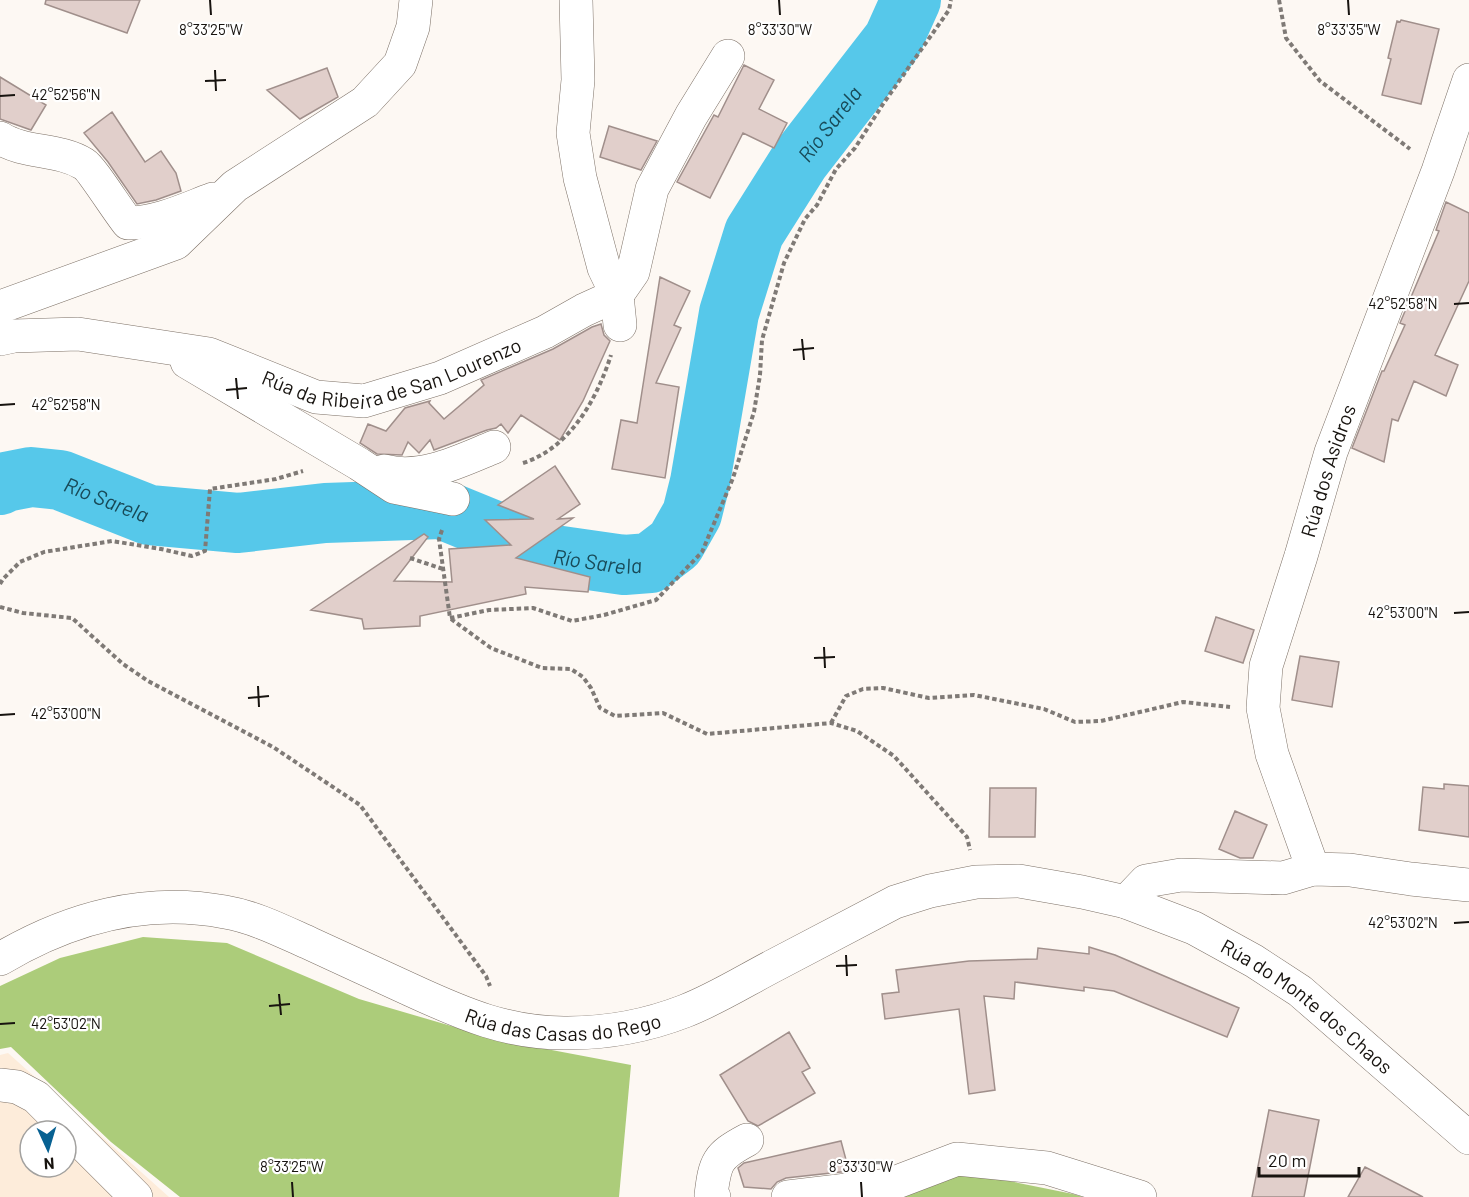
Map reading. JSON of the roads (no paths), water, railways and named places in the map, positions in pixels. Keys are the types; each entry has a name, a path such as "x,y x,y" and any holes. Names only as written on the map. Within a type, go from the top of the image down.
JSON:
{"street":[{"path":"0,307 176,243 235,186 364,102 400,64 412,27 416,0"},
{"path":"576,0 578,80 573,133 580,178 604,268 618,310"},
{"path":"618,310 633,272 652,189 691,116 728,56"},
{"name":"Rúa dos Asidros","path":"1313,869 1272,754 1263,708 1266,666 1302,556 1331,452 1438,171 1469,80"},
{"path":"0,138 32,150 64,155 86,165 128,223 141,223 165,217 226,195"},
{"name":"Rúa da Ribeira de San Lourenzo","path":"0,339 14,336 78,334 209,354 316,397 364,401 440,378 544,332 584,310 618,310"},
{"name":"Rúa da Ribeira de San Lourenzo","path":"160,346 394,487 453,499"},
{"name":"Rúa da Ribeira de San Lourenzo","path":"359,464 394,474 442,469 494,447"},
{"path":"1126,902 1146,881 1181,874 1283,878 1313,869 1350,870 1469,885"},
{"name":"Rúa das Casas do Rego","path":"0,958 63,927 116,911 172,906 227,912 275,927 457,1012 497,1026 530,1032 567,1033 602,1031 644,1023 686,1011 895,902 930,891 976,882 1019,881 1082,891 1126,902"},
{"name":"Rúa do Monte dos Chaos","path":"1126,902 1194,928 1254,961 1300,991 1469,1138"},
{"path":"0,1085 18,1087 36,1097 136,1197"},
{"path":"714,1197 711,1195 714,1166 730,1150 747,1140"},
{"path":"788,1197 889,1185 957,1159 1047,1168 1140,1197"}],"waterway":[{"name":"Río Sarela","path":"0,485 31,477 60,480 149,515 238,523 325,513 441,509 554,555 624,565 650,563 675,544 692,514 700,482 729,313 754,233 800,160 893,40 911,0"}]}
